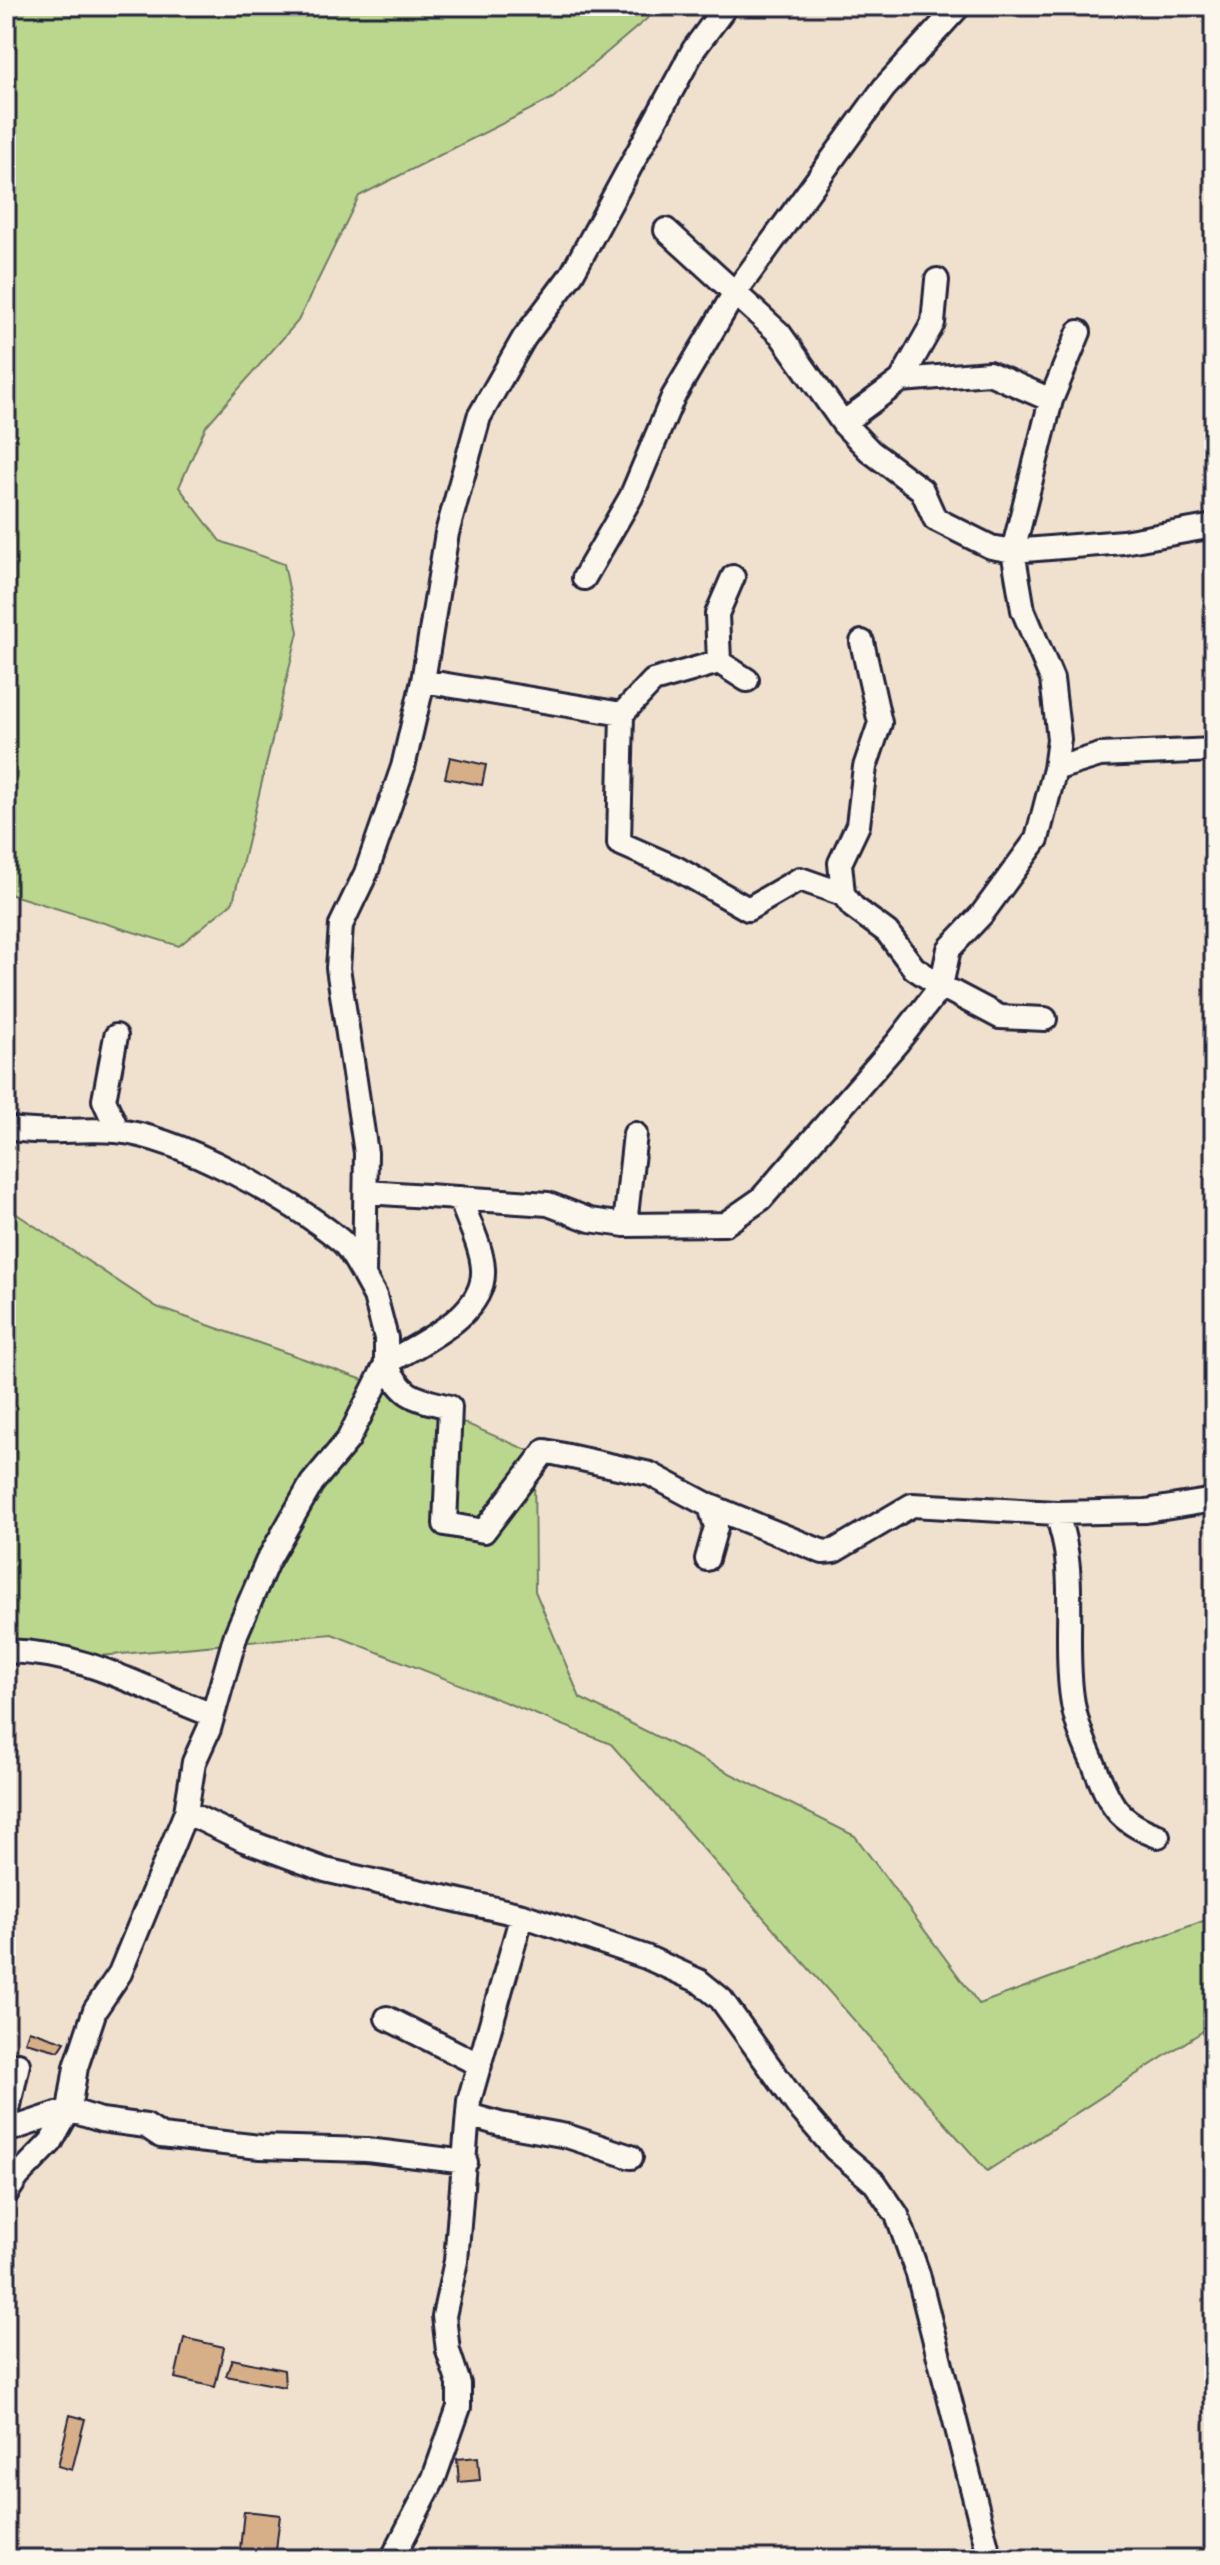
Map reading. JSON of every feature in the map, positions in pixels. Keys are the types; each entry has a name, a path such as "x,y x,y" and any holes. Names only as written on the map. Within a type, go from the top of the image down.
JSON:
{"street":[{"path":"364,1276 364,1140 338,968 341,925 366,873 398,780 423,681 447,533 479,417 524,338 572,274 694,49 726,6"},
{"path":"584,578 631,497 673,397 734,294 884,88 959,6"},
{"path":"666,230 780,334 843,423 870,451 922,490 935,519 991,547 1013,551 1123,542 1214,526"},
{"path":"843,423 901,380 933,323 937,280"},
{"path":"366,1192 548,1204 590,1220 625,1225 725,1224 761,1199 897,1043 941,986 949,949 982,914 1037,839 1055,769 1059,739 1052,679 1023,610 1013,551 1051,400 1079,332"},
{"path":"901,380 989,373 1051,400"},
{"path":"719,662 717,614 733,577"},
{"path":"862,642 880,723 865,767 858,825 840,863 843,894 853,907 887,932 914,968 941,986 1000,1017 1045,1019"},
{"path":"747,680 719,662 653,681 622,714 619,843 676,868 748,909 800,879 843,894"},
{"path":"423,681 622,714"},
{"path":"1055,769 1100,755 1214,750"},
{"path":"116,1036 104,1100 118,1131"},
{"path":"6,1128 28,1132 118,1131 167,1144 237,1173 343,1241 375,1296 386,1338 386,1364 398,1388 406,1395 450,1407 445,1524 484,1531 545,1451 650,1474 710,1506 823,1552 834,1551 912,1505 1056,1513 1146,1511 1214,1500"},
{"path":"625,1225 635,1134"},
{"path":"6,2194 18,2176 51,2142 69,2110 76,2067 95,2010 120,1973 186,1812 194,1762 213,1715 236,1634 267,1562 312,1483 348,1440 386,1364 455,1319 477,1300 483,1269 460,1198"},
{"path":"707,1559 716,1527 710,1506"},
{"path":"1056,1513 1065,1535 1069,1665 1080,1731 1110,1805 1134,1828 1158,1836"},
{"path":"6,1651 42,1652 128,1677 213,1715"},
{"path":"186,1812 244,1840 325,1870 522,1915 646,1957 699,1981 721,1999 798,2106 835,2149 875,2183 897,2215 918,2274 990,2559"},
{"path":"392,2559 434,2478 459,2407 459,2384 448,2351 444,2316 456,2261 468,2115 496,2016 506,1961 522,1915"},
{"path":"387,2018 480,2065"},
{"path":"6,2119 18,2064"},
{"path":"6,2131 69,2110 101,2120 146,2126 161,2136 260,2147 367,2150 466,2162"},
{"path":"468,2115 567,2136 631,2157"}],"green space":[{"path":"6,6 662,6 553,98 359,196 298,321 206,426 179,487 220,541 284,564 298,632 233,902 179,946 6,893"},
{"path":"6,1207 157,1307 375,1384 534,1453 535,1591 580,1698 855,1836 979,2004 1214,1917 1214,2024 987,2171 611,1744 332,1634 6,1665"}],"building":[{"path":"450,757 486,765 482,785 445,778"},
{"path":"29,2030 65,2042 59,2051 25,2042"},
{"path":"184,2338 224,2347 215,2387 175,2378"},
{"path":"232,2359 284,2370 285,2387 226,2376"},
{"path":"70,2415 85,2419 72,2470 58,2466"},
{"path":"478,2457 480,2480 459,2482 457,2459"},
{"path":"244,2511 280,2515 275,2559 239,2559"},
{"path":"412,2549 436,2551 440,2559 411,2559"}]}
